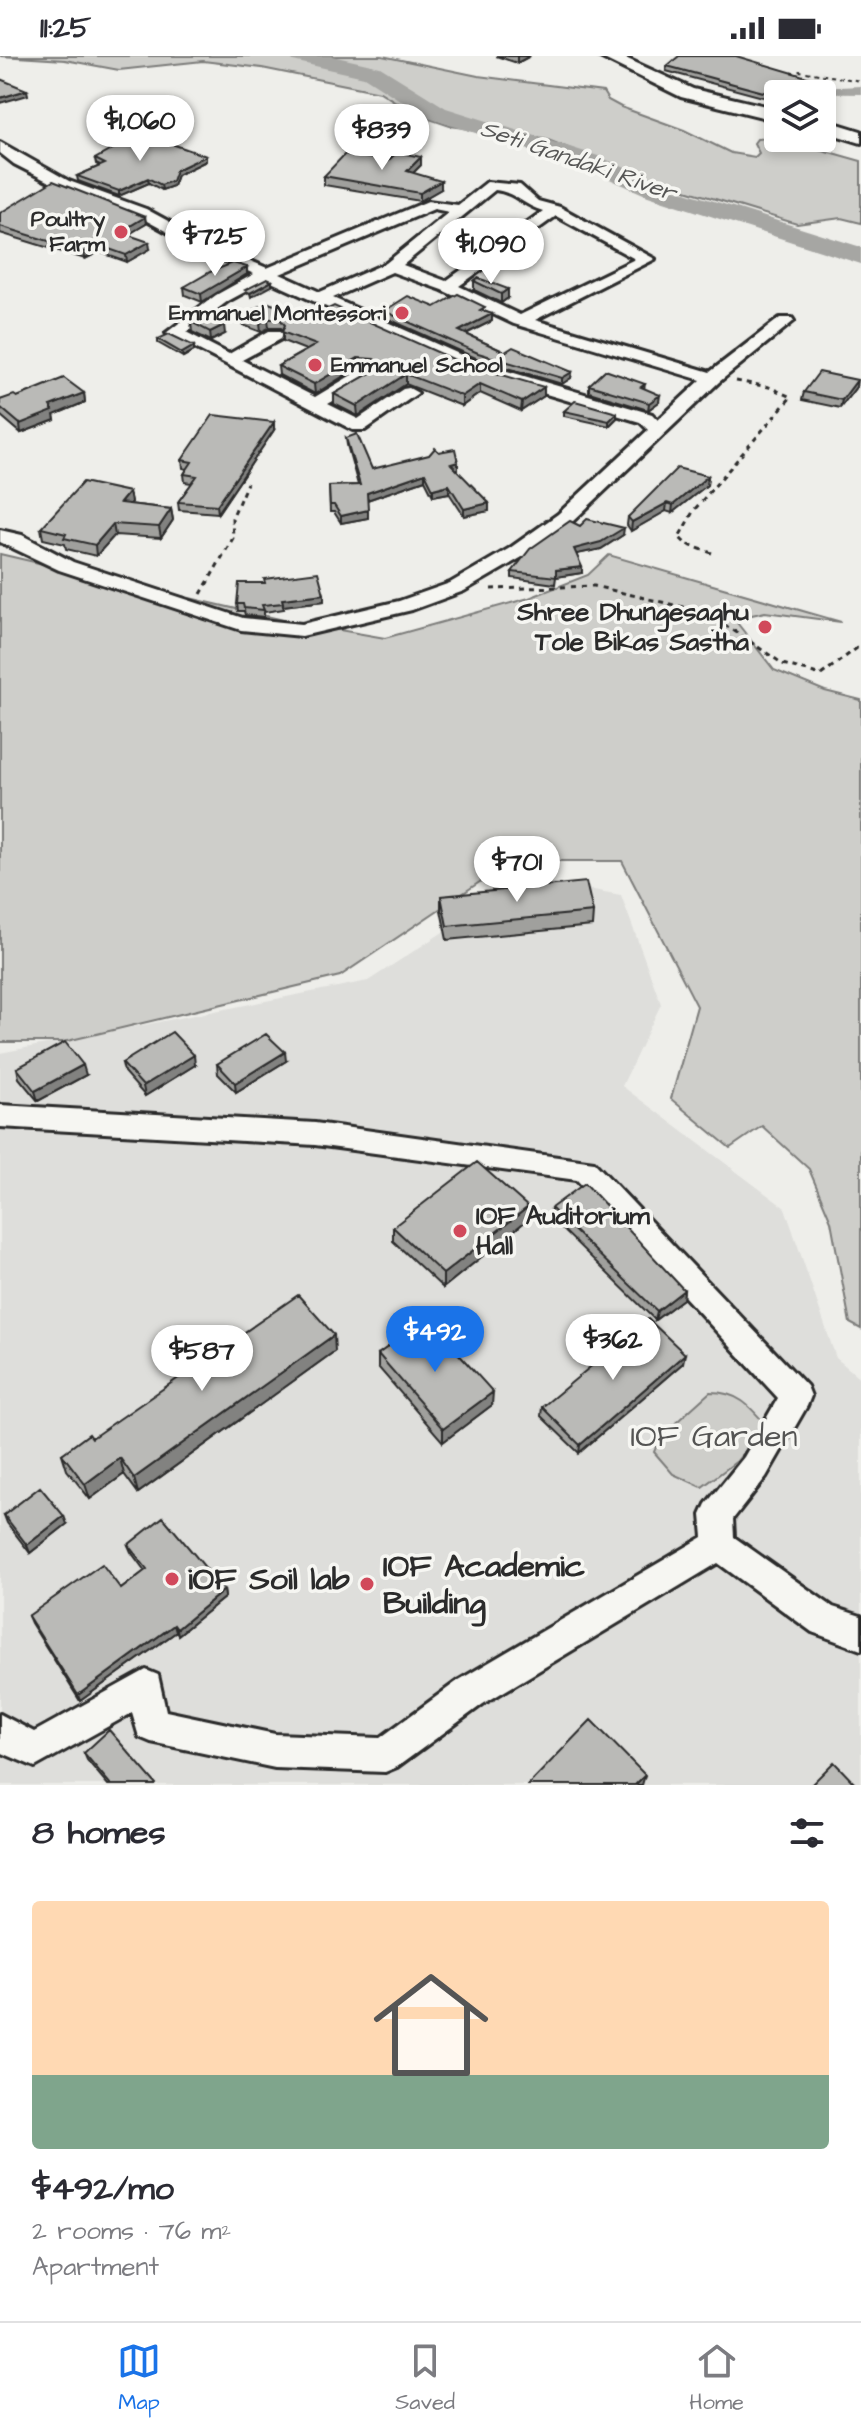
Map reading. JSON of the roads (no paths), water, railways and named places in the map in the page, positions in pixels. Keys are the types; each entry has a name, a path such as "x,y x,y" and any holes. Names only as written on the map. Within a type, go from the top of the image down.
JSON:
{"main road":[{"path":"607,56 687,93 764,112"},
{"path":"836,129 861,137"}],"street":[{"path":"0,146 19,161 64,184 141,212 266,274 471,366 646,418 658,430"},
{"path":"320,298 392,266 492,185 515,188 533,204 555,210 647,259 520,321"},
{"path":"409,393 359,426 314,405 232,359 174,333 222,298 266,274 433,204 460,210"},
{"path":"448,287 555,210"},
{"path":"392,266 448,287 520,321 713,378"},
{"path":"0,536 15,539 66,566 241,624 302,630 405,606 457,587 517,552 565,518 713,378 786,321"},
{"path":"232,359 275,335"},
{"path":"314,405 366,374"},
{"path":"0,1116 315,1134 584,1170 796,1396 755,1467 717,1515 719,1545"},
{"path":"719,1545 824,1620 861,1633"},
{"path":"0,1731 2,1735 35,1750 146,1687 151,1725 275,1751 385,1755 471,1692 719,1545"}],"waterway":[{"name":"Seti Gandaki River","path":"301,56 372,72 437,113 589,161 657,191 861,256"},
{"path":"836,91 861,90"}],"place":[{"name":"Poultry Farm","path":"121,232"},
{"name":"Emmanuel Montessori","path":"402,313"},
{"name":"Emmanuel School","path":"315,365"},
{"name":"Shree Dhungesaghu Tole Bikas Sastha","path":"765,627"},
{"name":"IOF Auditorium Hall","path":"460,1231"},
{"name":"iOF Soil lab","path":"172,1579"},
{"name":"IOF Academic Building","path":"367,1584"}],"park label":[{"name":"IOF Garden","path":"714,1436"}]}
